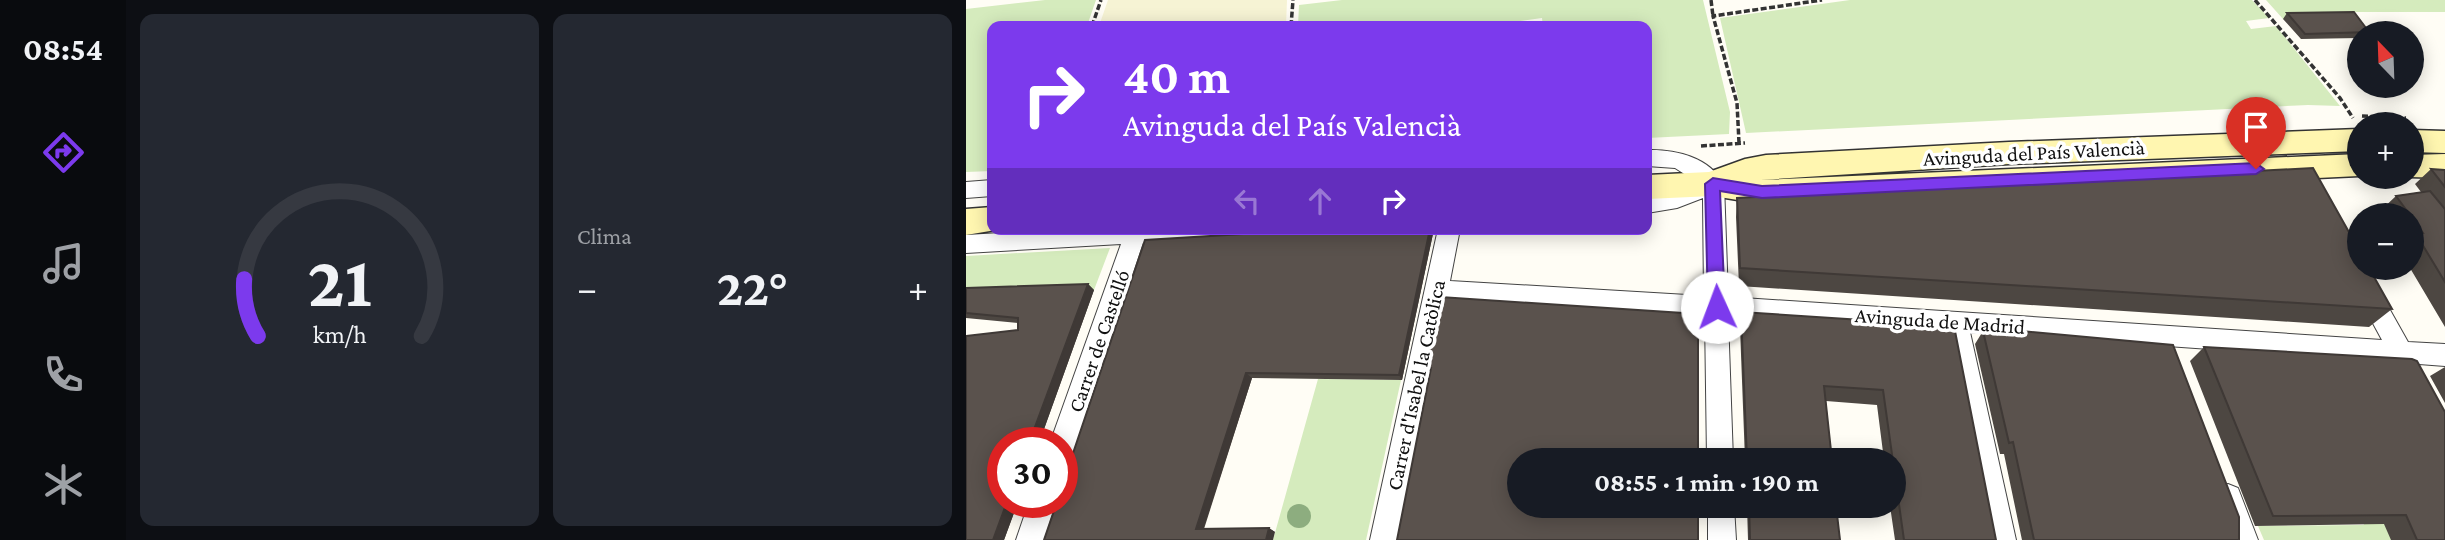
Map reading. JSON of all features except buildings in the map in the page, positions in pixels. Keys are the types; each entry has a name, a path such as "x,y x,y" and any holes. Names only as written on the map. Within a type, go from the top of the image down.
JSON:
{"street":[{"path":"2424,141 2445,142"},
{"name":"Avinguda del País Valencià","path":"1652,204 1677,200 1745,171 1766,167 1996,154 2308,166 2347,146"},
{"path":"1652,158 1685,161 1713,184 1720,448"},
{"name":"Avinguda del País Valencià","path":"1713,184 1762,192 2347,165"},
{"path":"2424,166 2445,166"},
{"path":"1652,187 1713,184"},
{"path":"966,190 987,188"},
{"path":"966,222 987,220"},
{"path":"966,244 1118,235"},
{"name":"Carrer de Castelló","path":"1069,427 1135,235"},
{"name":"Carrer d'Isabel la Catòlica","path":"1384,540 1448,235"},
{"path":"2361,280 2415,378"},
{"name":"Avinguda de Madrid","path":"1436,290 1956,321 2445,355"},
{"path":"1956,321 2002,540"},
{"path":"2166,336 2176,361"},
{"path":"2221,479 2244,540"},
{"path":"1030,540 1038,518"},
{"path":"1721,518 1722,540"}],"path":[{"path":"1093,21 1101,0"},
{"path":"1291,21 1293,0"},
{"path":"1711,0 1737,103 1739,144 1745,171"},
{"path":"1713,16 1822,0"},
{"path":"2255,0 2340,97 2349,112"}],"shaded area":[{"path":"1108,0 1287,0 1286,21 1101,21"}],"green space":[{"path":"1045,0 1096,0 1089,21 987,21 987,171 966,172 966,9"},
{"path":"1342,0 1703,0 1730,112 1729,134 1652,138 1652,21 1542,21 1542,18 1520,21 1298,21 1299,5"},
{"path":"1850,0 2252,0 2269,18 2246,21 2251,29 2276,26 2340,106 2308,105 1746,133 1720,18"},
{"path":"2266,0 2445,0 2445,12 2346,12 2315,18 2283,19"},
{"path":"1110,248 1094,290 966,294 966,256"},
{"path":"1318,379 1401,380 1366,540 1273,540"},
{"path":"2354,501 2445,540 2264,540 2258,526 2364,525"}],"route":[{"path":"1717,307 1713,184 1762,192 2256,169"}]}
